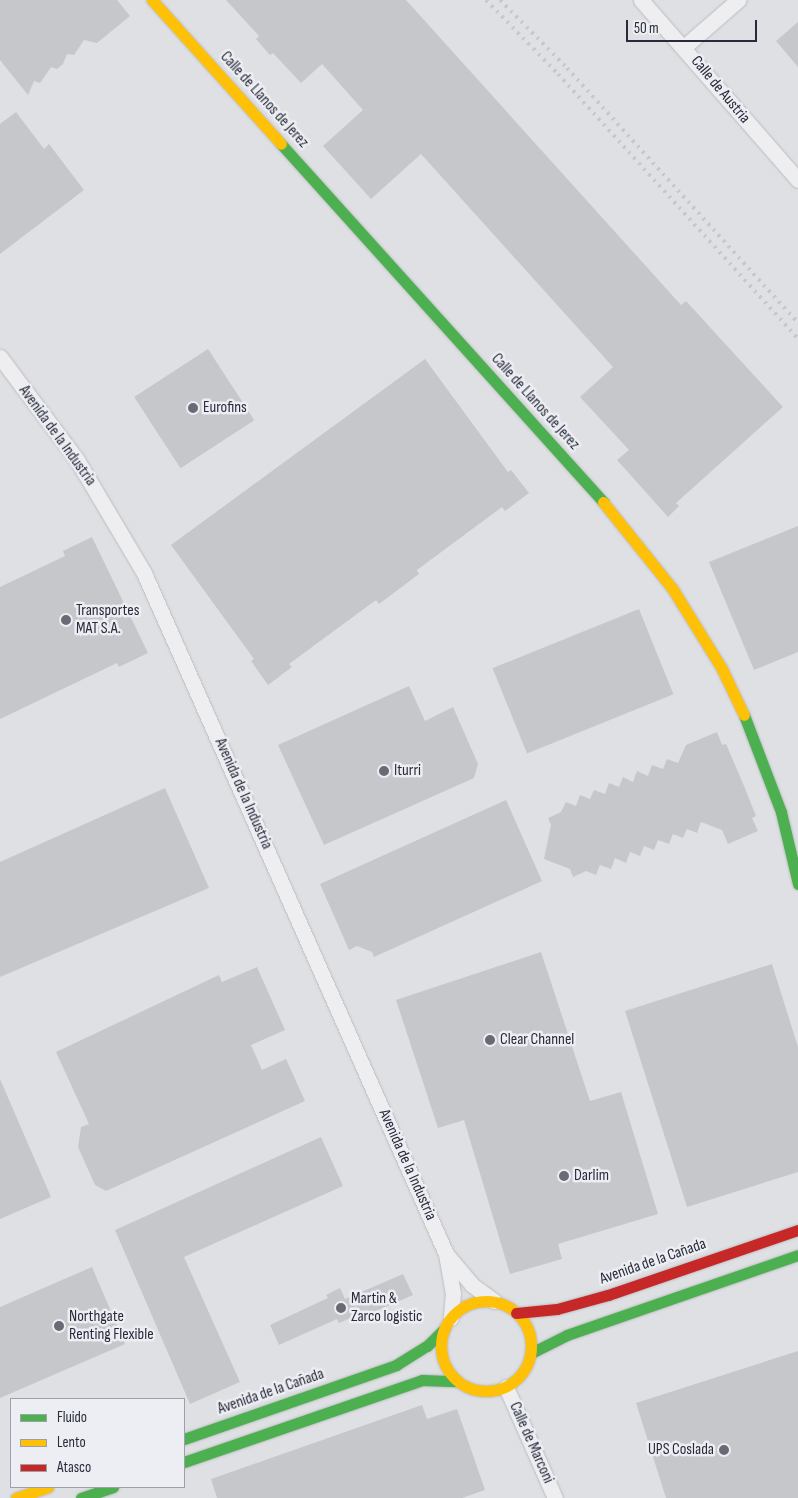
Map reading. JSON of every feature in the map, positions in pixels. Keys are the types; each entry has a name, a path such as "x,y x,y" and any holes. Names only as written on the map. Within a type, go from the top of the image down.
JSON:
{"street":[{"name":"Calle de Llanos de Jerez","path":"152,0 604,503 672,588 721,666 755,740 781,812 798,884"},
{"name":"Calle de Austria","path":"641,0 684,47 798,180"},
{"path":"684,47 738,0"},
{"name":"Avenida de la Industria","path":"0,357 77,460 144,572 446,1254 452,1293 448,1323"},
{"name":"Avenida de la Cañada","path":"516,1313 557,1309 608,1295 798,1230"},
{"name":"Avenida de la Industria","path":"446,1254 472,1285 494,1301"},
{"path":"531,1353 583,1329 798,1255"},
{"path":"185,1462 422,1380 457,1381 480,1392 506,1387 526,1368 531,1353 530,1337 516,1313 494,1301 478,1302 463,1307 448,1323 442,1356 457,1381"},
{"name":"Avenida de la Cañada","path":"185,1440 396,1365 427,1346 448,1323"},
{"name":"Calle de Marconi","path":"506,1387 555,1498"},
{"path":"16,1498 45,1488"},
{"path":"81,1498 111,1488"}],"building":[{"path":"0,0 117,0 130,16 97,43 84,40 74,55 67,54 63,64 57,69 51,67 40,83 34,81 28,95 0,60"},
{"path":"226,0 406,0 681,305 686,301 783,407 676,503 679,506 668,517 617,460 629,450 580,397 613,367 421,154 371,199 323,146 363,110 322,64 301,83 273,53 270,55 256,39 259,36"},
{"path":"798,22 798,67 776,41"},
{"path":"16,112 44,149 49,144 84,190 0,254 0,124"},
{"name":"Eurofins","path":"208,349 254,420 180,468 134,397"},
{"path":"425,359 508,472 511,470 529,493 505,511 502,507 417,570 419,574 379,604 376,600 289,664 292,667 268,685 251,661 254,659 171,545"},
{"path":"798,526 798,652 754,670 709,562"},
{"name":"Transportes MAT S.A.","path":"92,537 148,653 119,667 117,663 0,719 0,587 65,556 63,551"},
{"path":"639,609 673,694 527,753 493,668"},
{"name":"Iturri","path":"409,686 425,721 453,707 478,764 474,778 324,845 278,745"},
{"path":"717,732 722,745 726,744 742,781 756,816 752,818 758,831 728,844 722,830 701,822 697,833 687,829 683,838 673,834 669,844 658,840 654,850 644,846 640,856 630,852 626,863 615,858 611,869 600,865 596,875 586,871 573,877 570,869 544,859 551,825 548,818 561,812 566,802 576,806 580,795 590,799 594,790 605,794 609,783 619,787 623,777 633,782 637,771 648,776 652,765 663,769 667,759 678,763 686,745"},
{"path":"165,788 209,888 0,977 0,862"},
{"path":"506,800 542,881 374,957 372,952 357,946 349,950 320,884"},
{"path":"541,952 590,1101 621,1092 658,1214 558,1244 562,1259 510,1274 464,1120 438,1128 396,1000"},
{"path":"772,964 798,1047 798,1172 687,1207 625,1011"},
{"path":"257,967 285,1030 251,1045 262,1070 286,1059 305,1101 106,1191 95,1185 78,1147 81,1127 89,1124 56,1052 219,975 222,982"},
{"path":"0,1079 51,1197 0,1219"},
{"path":"321,1137 343,1186 184,1257 240,1382 190,1404 115,1230"},
{"name":"Northgate Renting Flexible","path":"92,1267 125,1344 0,1398 0,1307"},
{"path":"403,1274 413,1295 355,1320 353,1317 339,1323 337,1319 279,1345 270,1325 328,1298 326,1295 340,1288 345,1299"},
{"name":"UPS Coslada","path":"798,1351 798,1498 666,1498 636,1403"},
{"path":"422,1405 427,1419 457,1409 485,1490 462,1498 217,1498 211,1479"}],"railway":[{"path":"486,0 558,74 798,339"},
{"path":"500,0 567,68 798,323"}],"traffic: fast":[{"path":"281,144 603,502"},
{"path":"744,715 781,812 798,884"},
{"path":"531,1353 567,1335 798,1255"},
{"path":"185,1439 396,1365 427,1346 445,1328"},
{"path":"185,1462 422,1380 457,1381"},
{"path":"81,1498 110,1488"}],"traffic: slow":[{"path":"152,0 281,144"},
{"path":"603,502 672,588 721,667 744,715"},
{"path":"486,1301 503,1304 518,1314 528,1329 531,1346 528,1363 518,1378 503,1388 486,1391 469,1388 454,1378 444,1363 441,1346 444,1329 454,1314 469,1304 486,1301"},
{"path":"16,1498 45,1488"}],"traffic: jam":[{"path":"516,1313 557,1309 608,1295 798,1230"}],"place":[{"name":"Eurofins","path":"193,408"},
{"name":"Transportes MAT S.A.","path":"66,620"},
{"name":"Iturri","path":"384,771"},
{"name":"Clear Channel","path":"490,1040"},
{"name":"Darlim","path":"564,1176"},
{"name":"Martin & Zarco logistic","path":"341,1308"},
{"name":"Northgate Renting Flexible","path":"59,1326"},
{"name":"UPS Coslada","path":"724,1450"}]}
